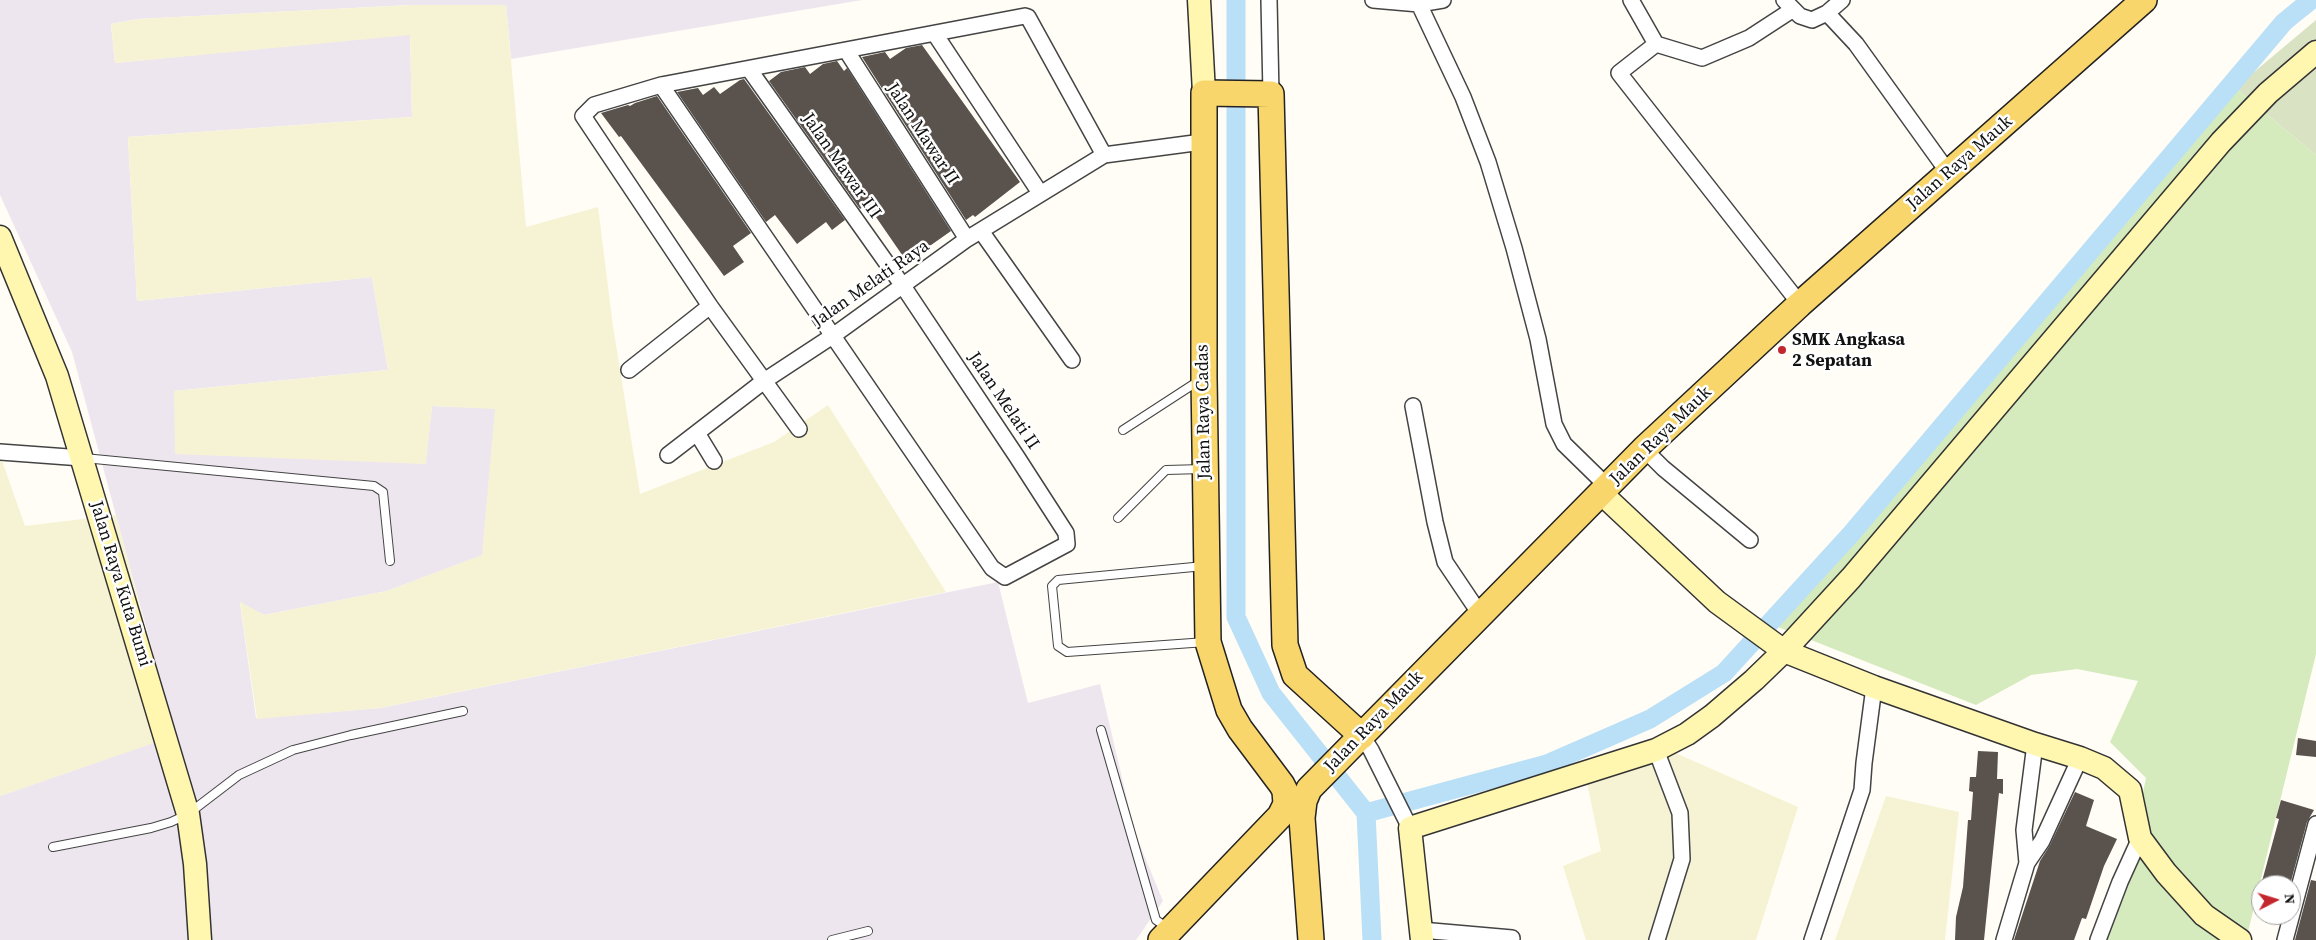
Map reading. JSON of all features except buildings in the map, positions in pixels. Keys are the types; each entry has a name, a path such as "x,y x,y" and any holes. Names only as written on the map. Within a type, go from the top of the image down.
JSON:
{"main road":[{"name":"Jalan Raya Mauk","path":"1311,940 1302,818 1304,801 1309,789 1362,744 1480,614 1644,449 1800,304 2140,2"},
{"path":"1211,93 1265,94 1285,645 1295,675 1362,744"},
{"name":"Jalan Raya Cadas","path":"1165,935 1280,816 1286,804 1285,791 1282,786 1240,729 1229,710 1208,642 1202,142 1211,93"}],"street":[{"name":"Jalan Raya Cadas","path":"1200,0 1211,93"},
{"path":"1265,94 1269,0"},
{"path":"1373,0 1418,4 1443,0"},
{"path":"1631,0 1656,44 1702,58 1749,38 1788,5 1800,16 1812,20 1827,13 1842,0"},
{"path":"1418,4 1463,97 1488,162 1514,248 1538,338 1554,424 1564,444 1604,490 1726,608 1777,646 1874,687 2104,768 2130,790 2140,838 2185,896 2204,915 2240,940"},
{"path":"1827,13 1856,44 1948,172"},
{"path":"800,429 710,306 583,116 594,105 661,84 1025,16 1028,17 1104,156 1202,142"},
{"path":"935,34 1040,193"},
{"path":"1656,44 1619,73 1800,304"},
{"name":"Jalan Mawar II","path":"846,50 967,239"},
{"path":"1405,819 1656,750 1687,734 1712,716 1777,646 1851,578 2220,142 2268,93 2316,52"},
{"name":"Jalan Mawar III","path":"749,69 903,286"},
{"path":"661,84 834,335"},
{"name":"Jalan Melati Raya","path":"668,455 764,381 834,335 967,239 1040,193 1104,156"},
{"path":"981,231 1072,360"},
{"name":"Jalan Raya Kuta Bumi","path":"0,238 57,376 188,814 195,864 200,940"},
{"name":"Jalan Melati II","path":"834,335 992,568 1005,577 1068,544 1066,533 1018,456 903,286"},
{"path":"629,370 710,306"},
{"path":"1414,406 1435,522 1445,562 1480,614"},
{"path":"697,433 714,460"},
{"path":"1644,449 1663,468 1750,540"},
{"path":"0,452 82,458"},
{"path":"1812,940 1862,790 1874,687"},
{"path":"1362,744 1405,819 1422,935 1512,938"},
{"path":"2027,864 2024,830 2035,744"},
{"path":"1656,750 1680,813 1682,859 1657,940"},
{"path":"2004,940 2027,864 2042,841 2080,758"},
{"path":"2285,940 2316,824"},
{"path":"2098,940 2120,882 2140,838"}],"lane":[{"path":"1123,430 1204,378"},
{"path":"82,458 374,486 383,492 390,562"},
{"path":"1118,518 1166,470 1205,468"},
{"path":"1206,566 1058,580 1052,586 1058,646 1066,652 1208,642"},
{"path":"53,847 151,828 188,814 240,774 293,750 351,735 463,711"},
{"path":"1101,730 1156,920 1165,935"},
{"path":"832,940 868,931"}],"shaded area":[{"path":"0,0 862,0 511,59 506,5 411,5 138,19 111,24 115,63 410,34 412,117 128,137 137,301 372,277 388,370 174,391 425,463 432,406 496,408 483,555 387,591 264,615 240,603 256,718 380,708 998,582 1028,703 1100,684 1135,833 1163,901 1136,940 0,940 0,796 175,735 72,352 0,195"},
{"path":"411,5 506,5 526,227 598,207 613,326 640,494 774,442 828,405 946,592 380,708 257,719 240,602 264,615 387,591 482,555 495,409 432,406 426,464 175,454 174,391 388,370 372,277 137,301 128,137 412,117 410,35 115,63 111,24 138,19"},
{"path":"0,455 25,526 116,515 174,736 0,796"},
{"path":"1646,740 1798,807 1756,940 1586,940 1563,866 1601,851 1584,768"},
{"path":"1886,796 1959,812 1945,940 1835,940"}],"green space":[{"path":"2316,20 2316,155 2235,88"},
{"path":"2235,88 2316,155 2316,654 2262,875 2251,875 2251,920 2246,940 2104,940 2126,875 2146,778 2110,742 2138,681 2077,669 2031,675 1976,705 1778,627"}],"waterway":[{"path":"1236,0 1236,617 1271,693 1366,813"},
{"path":"1366,813 1547,764 1650,719 1724,673 1851,534 2284,22 2311,0"},
{"path":"1366,813 1372,940"}],"place":[{"name":"SMK Angkasa 2 Sepatan","path":"1782,350"}]}
